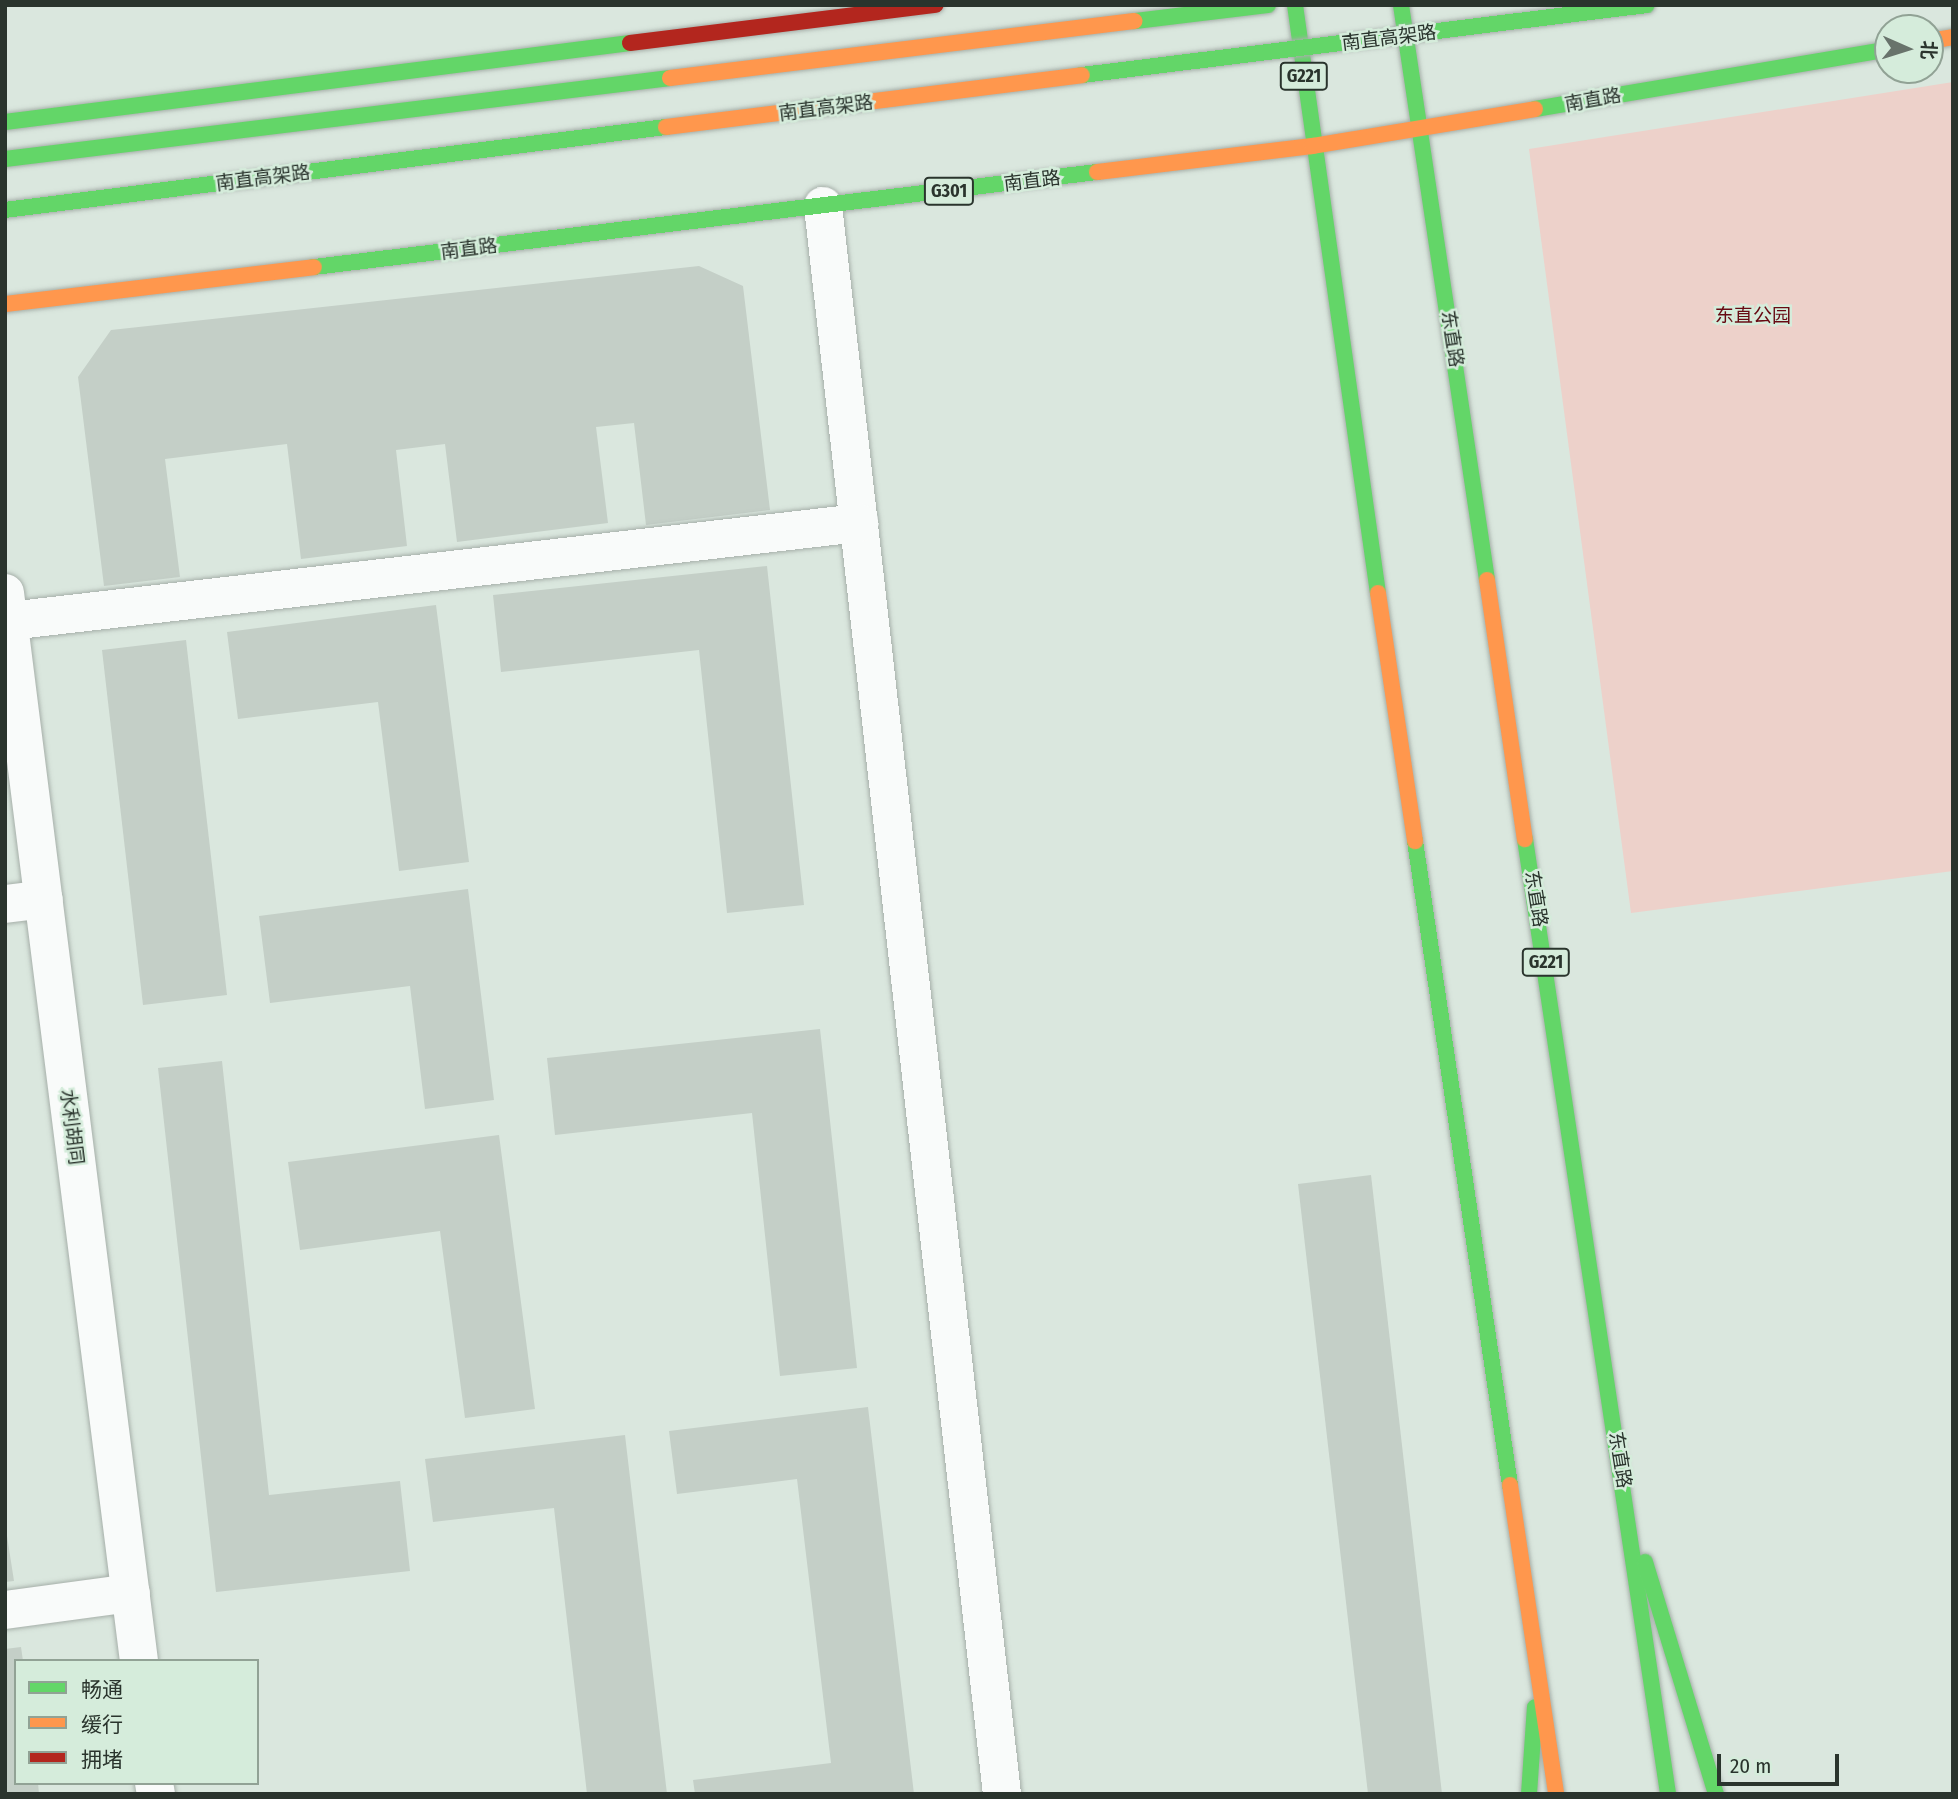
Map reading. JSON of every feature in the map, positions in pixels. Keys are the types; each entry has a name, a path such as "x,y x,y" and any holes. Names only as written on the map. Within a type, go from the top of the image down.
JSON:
{"main road":[{"path":"5,122 936,5"},
{"path":"5,159 1268,5"},
{"name":"G221","path":"1295,5 1312,146 1537,1681 1556,1794"},
{"name":"东直路","path":"1401,5 1668,1794"},
{"name":"南直高架路","path":"5,210 1647,5"},
{"name":"南直路","path":"5,304 1312,146 1421,131 1874,50"},
{"path":"1626,1501 1716,1794"},
{"path":"1529,1794 1537,1681"}],"street":[{"path":"823,206 1002,1794"},
{"path":"7,607 859,523"},
{"name":"水利胡同","path":"7,607 139,1659"},
{"path":"5,904 44,899"},
{"path":"5,1610 131,1594"}],"green space":[{"name":"东直公园","path":"1953,82 1953,871 1631,913 1529,149"}],"building":[{"path":"699,266 743,286 770,510 646,525 634,423 596,427 608,523 457,542 445,444 396,450 407,546 301,559 287,444 165,459 180,577 104,586 78,377 111,330"},
{"path":"767,566 804,905 727,913 699,650 501,672 493,595"},
{"path":"436,605 469,862 399,871 378,702 238,719 227,632"},
{"path":"186,640 227,995 143,1005 102,650"},
{"path":"468,889 494,1100 425,1109 410,986 270,1003 259,916"},
{"path":"820,1029 857,1368 780,1376 752,1113 555,1135 547,1058"},
{"path":"222,1061 269,1495 400,1481 410,1571 216,1592 158,1068"},
{"path":"499,1135 535,1409 465,1418 440,1231 300,1250 288,1162"},
{"path":"1371,1175 1442,1794 1368,1794 1298,1184"},
{"path":"868,1407 914,1794 695,1794 693,1780 831,1763 797,1479 677,1494 669,1431"},
{"path":"625,1435 667,1794 587,1794 554,1508 433,1522 425,1459"},
{"path":"5,1523 14,1581 5,1582"},
{"path":"21,1647 23,1659 14,1659 14,1785 38,1785 39,1794 5,1794 5,1649"}],"traffic: fast":[{"path":"1135,21 1268,5"},
{"path":"1295,5 1378,593"},
{"path":"1401,5 1487,580"},
{"path":"1082,75 1647,5"},
{"path":"5,122 630,43"},
{"path":"1535,109 1874,51"},
{"path":"5,159 670,78"},
{"path":"5,210 666,127"},
{"path":"314,267 1097,172"},
{"path":"1525,839 1668,1794"},
{"path":"1415,841 1510,1485"},
{"path":"1645,1562 1716,1794"},
{"path":"1529,1794 1535,1707"}],"traffic: slow":[{"path":"670,78 1135,21"},
{"path":"1944,39 1953,37"},
{"path":"666,127 1082,75"},
{"path":"1097,172 1312,146 1535,109"},
{"path":"5,304 314,267"},
{"path":"1487,580 1525,839"},
{"path":"1378,593 1415,841"},
{"path":"1510,1485 1556,1794"}],"traffic: jam":[{"path":"630,43 936,5"}]}
